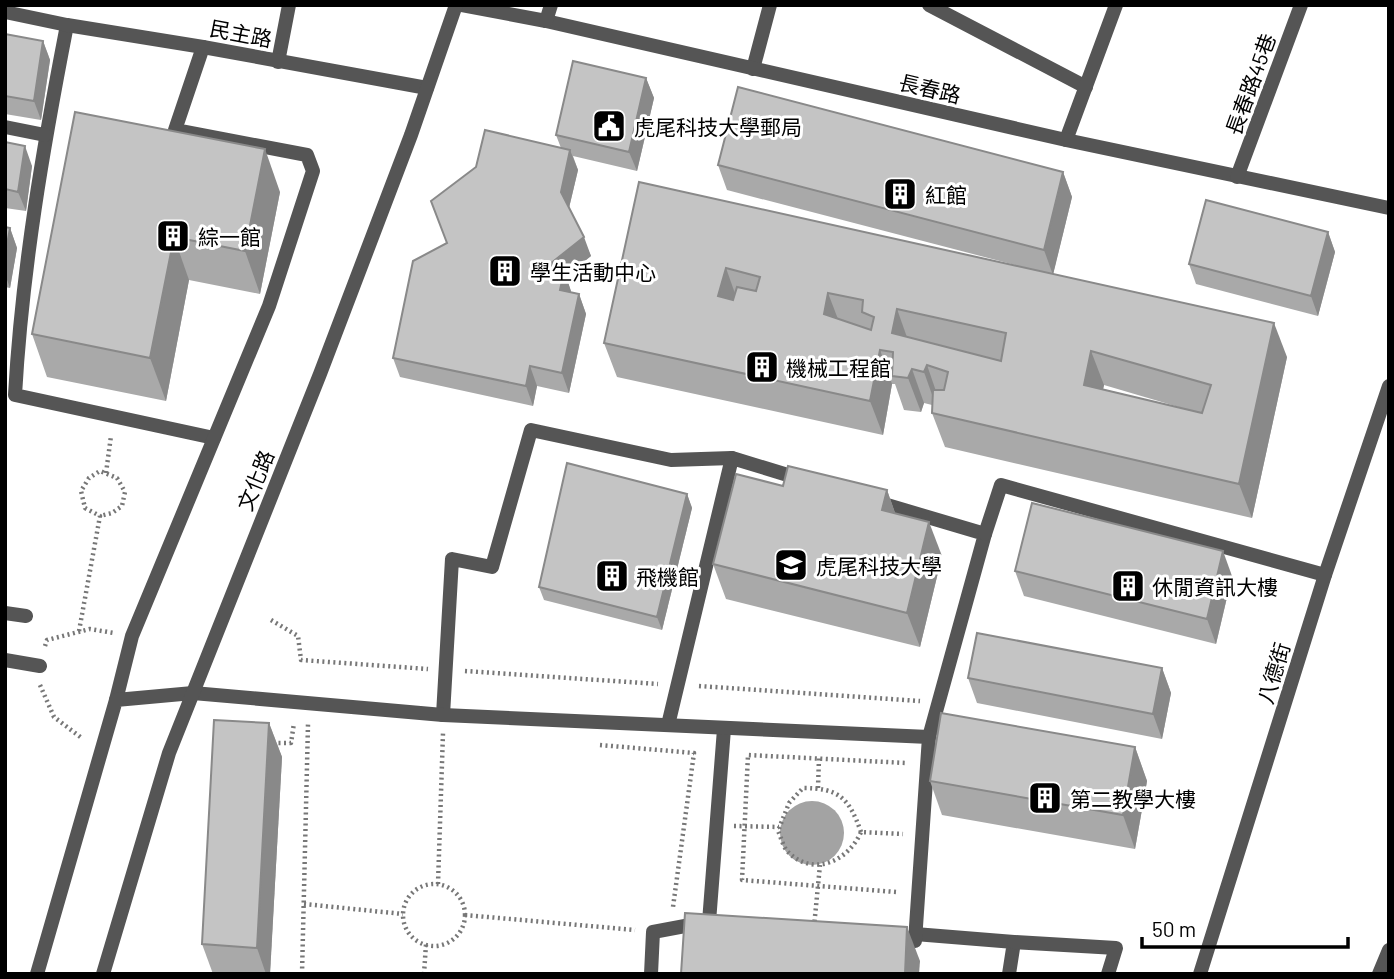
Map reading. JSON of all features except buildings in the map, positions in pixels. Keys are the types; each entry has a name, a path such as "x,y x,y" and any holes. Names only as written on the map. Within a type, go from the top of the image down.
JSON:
{"street":[{"path":"278,61 289,5"},
{"name":"文化路","path":"103,974 169,753 320,374 456,5"},
{"name":"長春路","path":"462,5 546,21 1066,140 1389,208"},
{"path":"546,21 551,5"},
{"path":"752,69 770,5"},
{"path":"929,5 1086,87"},
{"path":"1066,140 1116,5"},
{"name":"長春路45巷","path":"1237,177 1301,5"},
{"name":"民主路","path":"5,12 427,88"},
{"path":"66,25 12,311 15,395 214,438"},
{"path":"37,974 102,754 132,636 269,306 313,171 307,155 175,130 203,47"},
{"path":"5,127 45,135"},
{"name":"八德街","path":"1200,974 1325,575 1389,386"},
{"path":"443,715 452,559 492,567 531,430 671,460 732,458 825,486"},
{"path":"668,725 732,458"},
{"path":"877,937 915,940 929,737 1001,485 1325,575"},
{"path":"865,498 985,534"},
{"path":"5,613 26,616"},
{"path":"5,660 40,666"},
{"path":"116,700 192,693 443,715 929,737"},
{"path":"709,922 724,729"},
{"path":"651,974 653,932 709,922 735,924"},
{"path":"915,934 1116,947 1108,974"},
{"path":"1009,974 1014,942"},
{"path":"1379,974 1389,950"}],"path":[{"path":"106,473 113,417"},
{"path":"100,471 117,478 125,492 122,506 112,513 100,516 85,508 81,491 89,478 100,471"},
{"path":"79,631 100,516"},
{"path":"271,620 298,636 301,660 939,702"},
{"path":"102,754 54,717 37,677 47,640 90,629 132,636"},
{"path":"438,884 443,715"},
{"path":"267,742 291,743 292,723 322,725"},
{"path":"302,974 308,724"},
{"path":"429,732 457,734"},
{"path":"818,788 820,733"},
{"path":"596,745 694,753 670,929"},
{"path":"896,894 743,880 748,755 906,763"},
{"path":"803,788 826,788 846,800 861,832 849,853 841,860 820,865 808,864 788,851 778,831 789,803 803,788"},
{"path":"716,825 779,827"},
{"path":"861,832 922,835"},
{"path":"814,932 820,865"},
{"path":"438,884 454,891 464,907 465,915 463,925 452,940 435,946 426,944 409,933 403,914 411,895 419,888 438,884"},
{"path":"304,904 403,914"},
{"path":"465,915 653,932"},
{"path":"424,974 426,944"}],"shaded area":[{"path":"806,801 818,801 835,810 842,821 842,845 835,856 818,865 806,865 794,860 785,851 780,839 780,827 785,815 794,806"}],"place":[{"name":"虎尾科技大學郵局","path":"609,126"},
{"name":"紅館","path":"900,194"},
{"name":"綜一館","path":"173,236"},
{"name":"學生活動中心","path":"505,271"},
{"name":"機械工程館","path":"762,367"},
{"name":"虎尾科技大學","path":"791,565"},
{"name":"飛機館","path":"612,576"},
{"name":"休閒資訊大樓","path":"1128,586"},
{"name":"第二教學大樓","path":"1045,798"}]}
